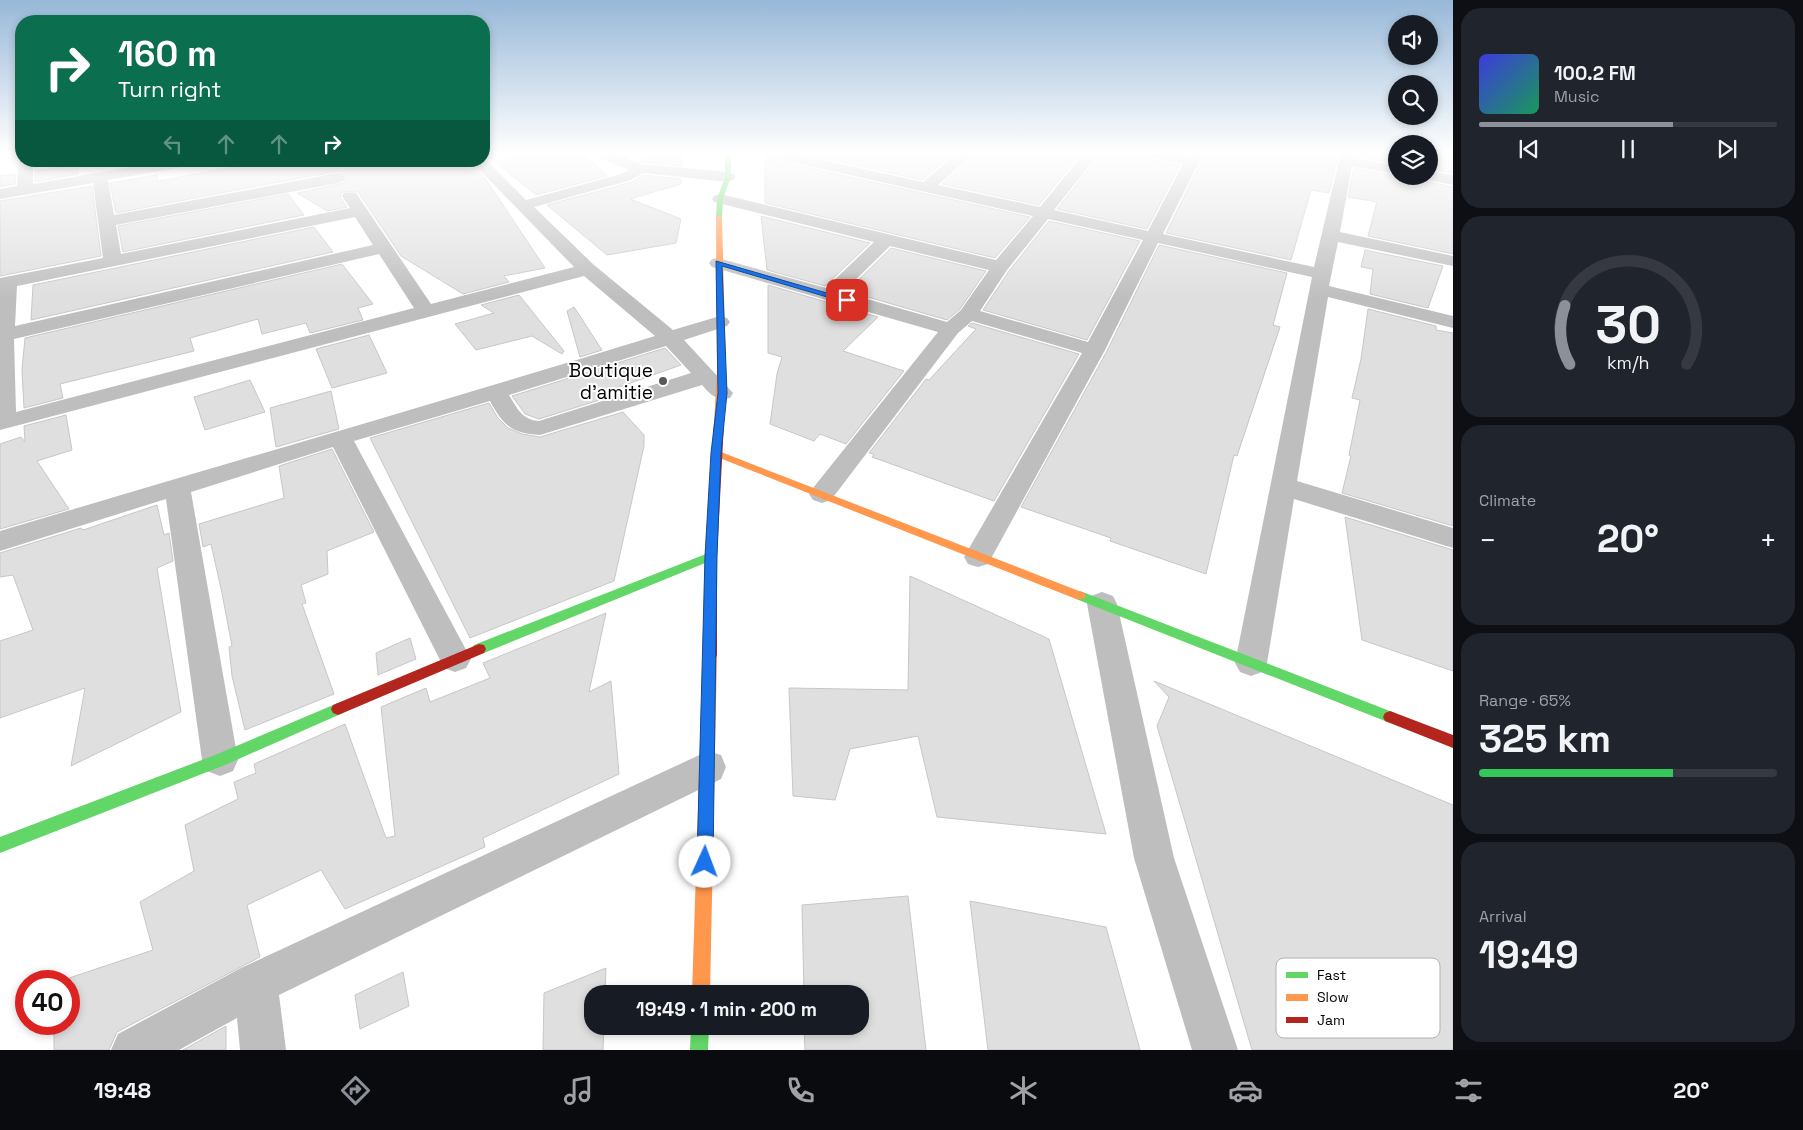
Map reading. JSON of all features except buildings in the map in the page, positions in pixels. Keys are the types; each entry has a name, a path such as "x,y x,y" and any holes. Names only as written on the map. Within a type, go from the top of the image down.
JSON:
{"street":[{"path":"103,201 113,261"},
{"path":"106,222 217,201"},
{"path":"353,201 426,312"},
{"path":"521,201 587,269 670,338 722,393"},
{"path":"525,205 539,201"},
{"path":"701,985 708,767 711,556 716,453 722,393 718,263 720,201"},
{"path":"728,201 1000,267"},
{"path":"986,201 1152,238 1321,282 1453,322"},
{"path":"822,494 951,329 968,314 1000,267 1055,201"},
{"path":"978,557 1094,350 1171,201"},
{"path":"1251,663 1321,282 1338,201"},
{"path":"360,211 4,283 2,423 587,269"},
{"path":"1331,235 1453,261"},
{"path":"830,295 886,240"},
{"path":"4,336 384,248"},
{"path":"718,263 951,329"},
{"path":"968,314 1094,350"},
{"path":"0,541 340,437 496,392 720,322"},
{"path":"496,392 517,425 527,429 540,428 706,376"},
{"path":"340,437 455,659"},
{"path":"716,453 1453,742"},
{"path":"1283,486 1453,538"},
{"path":"177,487 220,760"},
{"path":"0,846 220,760 455,659 711,556"},
{"path":"1102,604 1154,858 1215,1050"},
{"path":"134,1050 256,983 708,767"},
{"path":"256,983 263,1050"},
{"path":"699,1050 700,1035"}],"traffic: fast":[{"path":"719,217 720,201"},
{"path":"479,649 711,556"},
{"path":"1080,596 1390,717"},
{"path":"0,845 220,760 338,709"},
{"path":"699,1050 700,1035"}],"traffic: slow":[{"path":"719,217 722,372 719,423"},
{"path":"716,453 1080,596"},
{"path":"701,985 710,655"}],"traffic: jam":[{"path":"710,655 711,556 719,423"},
{"path":"338,709 479,649"},
{"path":"1390,717 1453,742"}],"place":[{"name":"Boutique d'amitie","path":"663,381"}],"route":[{"path":"705,862 711,556 716,453 722,393 718,263 847,300"}]}
